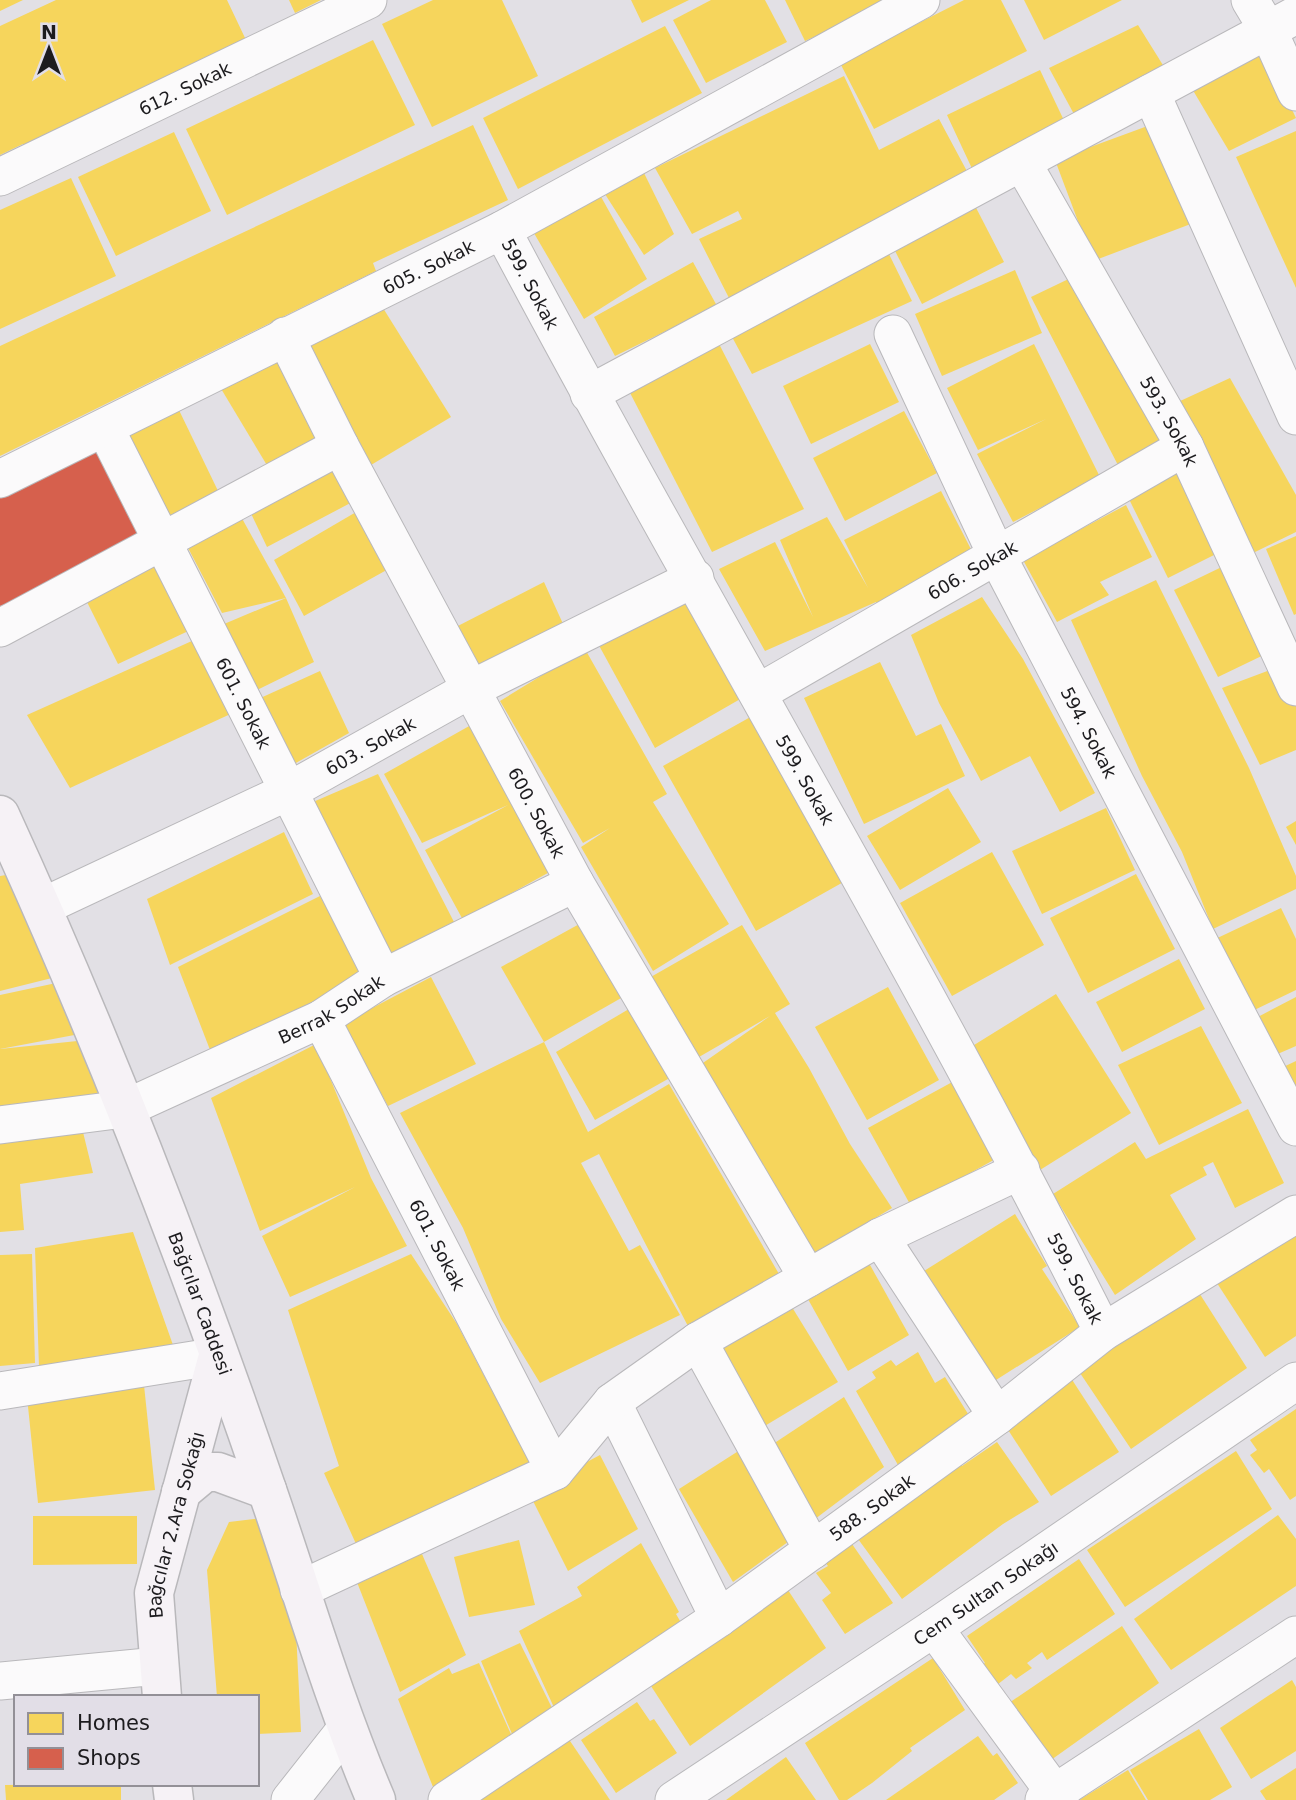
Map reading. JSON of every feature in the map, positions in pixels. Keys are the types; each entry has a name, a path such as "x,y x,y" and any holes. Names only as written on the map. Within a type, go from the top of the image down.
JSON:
{"main road":[{"name":"Bağcılar Caddesi","path":"0,815 11,863 42,907 124,1109 267,1490 346,1729 376,1800"},
{"name":"Bağcılar 2.Ara Sokağı","path":"160,1682 154,1593 218,1356"},
{"path":"181,1492 205,1472 218,1472 267,1490"}],"street":[{"name":"612. Sokak","path":"0,177 368,0"},
{"name":"605. Sokak","path":"0,479 502,230 908,3"},
{"path":"589,394 1023,164 1151,93 1271,15 1296,92"},
{"path":"1151,93 1296,416"},
{"name":"593. Sokak","path":"1023,164 1185,447 1296,687"},
{"name":"599. Sokak","path":"502,230 589,394 695,578 1021,1170 1103,1332"},
{"name":"594. Sokak","path":"893,334 998,556 1296,1128"},
{"name":"600. Sokak","path":"285,336 340,446 575,883 808,1278"},
{"name":"601. Sokak","path":"105,428 383,978"},
{"path":"0,628 340,446"},
{"name":"606. Sokak","path":"758,693 1185,447"},
{"name":"603. Sokak","path":"42,907 287,792 471,689 695,578"},
{"name":"Berrak Sokak","path":"0,1125 124,1109 321,1019 383,978 575,883"},
{"name":"601. Sokak","path":"321,1019 555,1471"},
{"path":"299,1590 555,1471 612,1402 698,1341 880,1237 1021,1170"},
{"name":"588. Sokak","path":"447,1800 719,1618 998,1416 1103,1332 1296,1214"},
{"path":"880,1237 998,1416"},
{"path":"698,1341 813,1550"},
{"path":"0,1391 218,1356"},
{"name":"Cem Sultan Sokağı","path":"674,1800 934,1628 1296,1381"},
{"path":"612,1402 719,1618"},
{"path":"934,1628 1053,1798 1296,1635"},
{"path":"0,1681 160,1682"},
{"path":"290,1800 346,1729"}],"building: Homes":[{"path":"0,0 23,0 0,11"},
{"path":"56,0 227,0 246,40 24,149 23,144 0,155 0,26"},
{"path":"289,0 321,0 295,13"},
{"path":"433,0 502,0 538,76 432,127 382,24"},
{"path":"631,0 689,0 642,23"},
{"path":"711,0 765,0 787,42 706,83 673,20"},
{"path":"785,0 881,0 883,5 805,41"},
{"path":"964,0 1001,0 1027,51 874,129 840,63"},
{"path":"1024,0 1122,0 1044,40"},
{"path":"1138,25 1166,70 1075,116 1049,68"},
{"path":"665,26 702,93 518,189 483,118"},
{"path":"373,40 415,125 227,215 186,129"},
{"path":"1263,49 1296,118 1229,151 1188,82"},
{"path":"1040,70 1069,131 975,175 947,115"},
{"path":"844,76 879,150 939,119 969,175 729,298 699,239 742,219 738,211 692,234 655,168"},
{"path":"1153,124 1196,222 1093,261 1055,160"},
{"path":"473,125 508,200 373,263 376,271 0,456 0,346"},
{"path":"1296,131 1296,288 1236,157"},
{"path":"174,132 211,211 116,256 78,177"},
{"path":"644,173 674,234 644,255 603,191"},
{"path":"71,178 116,276 0,329 0,210"},
{"path":"600,195 647,279 584,319 531,228"},
{"path":"971,198 1004,262 922,304 889,239"},
{"path":"885,246 912,301 752,374 724,322"},
{"path":"693,262 717,306 615,356 594,317"},
{"path":"1015,270 1042,333 942,376 915,314"},
{"path":"1079,274 1171,443 1120,469 1031,297"},
{"path":"383,308 451,417 366,468 306,348"},
{"path":"717,340 804,509 712,552 627,387"},
{"path":"870,344 899,402 811,444 783,386"},
{"path":"1034,344 1100,477 1013,522 977,454 1046,419 978,450 947,388"},
{"path":"281,353 321,437 268,467 220,387"},
{"path":"1230,378 1296,495 1296,532 1253,553 1178,402"},
{"path":"177,406 220,495 170,521 122,432"},
{"path":"904,411 937,473 845,521 813,458"},
{"path":"333,456 358,499 267,547 246,503"},
{"path":"1178,462 1222,551 1168,578 1124,489"},
{"path":"941,491 975,557 878,606 876,602 765,651 719,569 775,542 813,617 780,540 827,517 868,588 844,540"},
{"path":"1126,505 1152,557 1100,582 1109,595 1057,622 1023,560"},
{"path":"363,508 392,567 304,616 274,560"},
{"path":"239,513 286,598 222,613 186,544"},
{"path":"1296,536 1296,614 1294,615 1266,549"},
{"path":"161,552 199,626 118,664 79,586"},
{"path":"1230,563 1276,649 1218,677 1174,590"},
{"path":"1156,580 1249,768 1296,876 1296,889 1213,929 1182,852 1142,776 1071,620"},
{"path":"544,582 564,626 476,679 450,630"},
{"path":"683,589 749,694 655,748 596,640"},
{"path":"982,597 1023,659 1095,793 1060,812 1030,756 981,781 939,703 911,635"},
{"path":"286,598 314,662 253,692 224,624"},
{"path":"203,636 237,711 70,788 27,715"},
{"path":"585,649 667,794 653,802 729,924 653,971 581,847 610,828 583,843 500,701"},
{"path":"880,662 916,736 941,724 965,776 864,824 804,698"},
{"path":"1283,665 1296,696 1296,750 1260,765 1222,688"},
{"path":"320,671 349,733 287,768 256,700"},
{"path":"754,715 847,880 756,931 663,766"},
{"path":"471,725 555,869 463,920 425,850 508,805 422,843 384,774"},
{"path":"378,774 454,922 387,956 313,802"},
{"path":"948,788 981,842 900,890 867,836"},
{"path":"1106,808 1135,870 1042,914 1012,851"},
{"path":"1296,821 1296,845 1286,827"},
{"path":"284,832 313,894 170,965 147,899"},
{"path":"992,852 1044,945 952,996 900,903"},
{"path":"18,873 60,976 0,991 0,876"},
{"path":"1136,874 1175,949 1088,993 1050,918"},
{"path":"320,896 363,976 212,1055 178,967"},
{"path":"1281,908 1296,939 1296,990 1246,1014 1211,941"},
{"path":"583,922 630,993 544,1042 501,967"},
{"path":"742,925 790,1004 775,1013 809,1068 850,1144 892,1208 810,1257 700,1065 770,1016 699,1057 649,978"},
{"path":"1179,959 1205,1009 1122,1052 1096,1002"},
{"path":"431,977 476,1064 388,1106 342,1024"},
{"path":"61,982 85,1033 0,1049 0,995"},
{"path":"888,987 939,1080 867,1120 815,1027"},
{"path":"1056,994 1131,1113 1040,1170 966,1050"},
{"path":"1296,997 1296,1046 1273,1056 1254,1019"},
{"path":"634,1006 675,1075 595,1120 556,1052"},
{"path":"1201,1026 1242,1103 1159,1145 1118,1065"},
{"path":"87,1040 100,1105 0,1110 0,1049"},
{"path":"544,1042 588,1132 669,1084 779,1274 691,1332 599,1154 581,1163 629,1251 640,1245 680,1315 540,1383 501,1319 463,1228 400,1113"},
{"path":"316,1044 371,1178 407,1246 290,1297 262,1236 355,1187 260,1231 211,1098"},
{"path":"1296,1061 1296,1107 1279,1069"},
{"path":"956,1080 999,1157 911,1206 868,1128"},
{"path":"1248,1109 1284,1183 1235,1208 1213,1162 1203,1167 1207,1175 1170,1195 1196,1239 1115,1295 1053,1194 1135,1142 1146,1159"},
{"path":"82,1128 93,1173 20,1184 24,1230 0,1232 0,1142"},
{"path":"1015,1214 1047,1266 1042,1269 1080,1327 996,1380 924,1271"},
{"path":"1296,1230 1296,1336 1265,1357 1213,1277"},
{"path":"133,1232 173,1345 39,1367 35,1248"},
{"path":"32,1254 35,1363 0,1366 0,1255"},
{"path":"411,1254 457,1324 533,1469 361,1555 324,1473 339,1466 288,1310"},
{"path":"865,1256 909,1335 848,1371 804,1292"},
{"path":"1196,1288 1247,1368 1131,1449 1076,1367"},
{"path":"787,1299 838,1382 763,1427 711,1342"},
{"path":"918,1352 935,1383 945,1377 975,1425 902,1472 856,1391 876,1378 872,1372 891,1360 896,1366"},
{"path":"1067,1372 1119,1452 1051,1496 1003,1422"},
{"path":"144,1385 155,1490 38,1503 27,1397"},
{"path":"844,1397 884,1467 815,1519 770,1446"},
{"path":"1296,1409 1296,1496 1290,1500 1269,1469 1264,1473 1250,1455 1257,1450 1250,1440"},
{"path":"997,1442 1039,1502 1003,1524 902,1599 850,1528 957,1458 962,1466"},
{"path":"740,1450 792,1539 733,1582 679,1489"},
{"path":"1236,1451 1272,1509 1125,1607 1087,1550"},
{"path":"600,1455 638,1529 568,1571 529,1493"},
{"path":"1278,1515 1296,1539 1296,1586 1171,1670 1134,1619"},
{"path":"33,1516 137,1516 137,1564 33,1565"},
{"path":"262,1518 295,1610 301,1732 259,1734 259,1695 217,1695 207,1570 229,1522"},
{"path":"415,1538 466,1655 400,1692 353,1572"},
{"path":"519,1540 535,1605 469,1617 454,1557"},
{"path":"641,1543 679,1612 676,1614 683,1626 557,1714 519,1631 582,1596 577,1587"},
{"path":"852,1544 893,1603 845,1634 822,1600 831,1593 816,1573 828,1566 824,1561"},
{"path":"1079,1559 1115,1614 1047,1660 1042,1652 1027,1663 1032,1668 1016,1679 1011,1674 993,1688 979,1666 985,1663 967,1636"},
{"path":"784,1584 826,1648 690,1746 649,1683"},
{"path":"1122,1626 1159,1683 1051,1760 1009,1703"},
{"path":"520,1643 555,1714 512,1734 481,1661"},
{"path":"933,1658 965,1710 910,1748 912,1751 872,1783 847,1800 839,1800 805,1743"},
{"path":"479,1663 515,1743 435,1792 398,1699 449,1668 452,1674"},
{"path":"1292,1680 1296,1687 1296,1751 1251,1779 1220,1728"},
{"path":"637,1702 650,1721 654,1719 677,1753 616,1793 581,1740"},
{"path":"1199,1729 1232,1787 1210,1800 1148,1800 1130,1770"},
{"path":"978,1736 993,1756 997,1753 1018,1783 994,1800 886,1800"},
{"path":"568,1738 610,1800 477,1800"},
{"path":"786,1757 816,1800 726,1800"},
{"path":"1296,1768 1296,1800 1266,1800 1260,1791"},
{"path":"1128,1770 1146,1800 1079,1800"},
{"path":"5,1785 121,1786 121,1800 6,1800"}],"building: Shops":[{"path":"97,450 145,546 0,606 0,495"}]}
